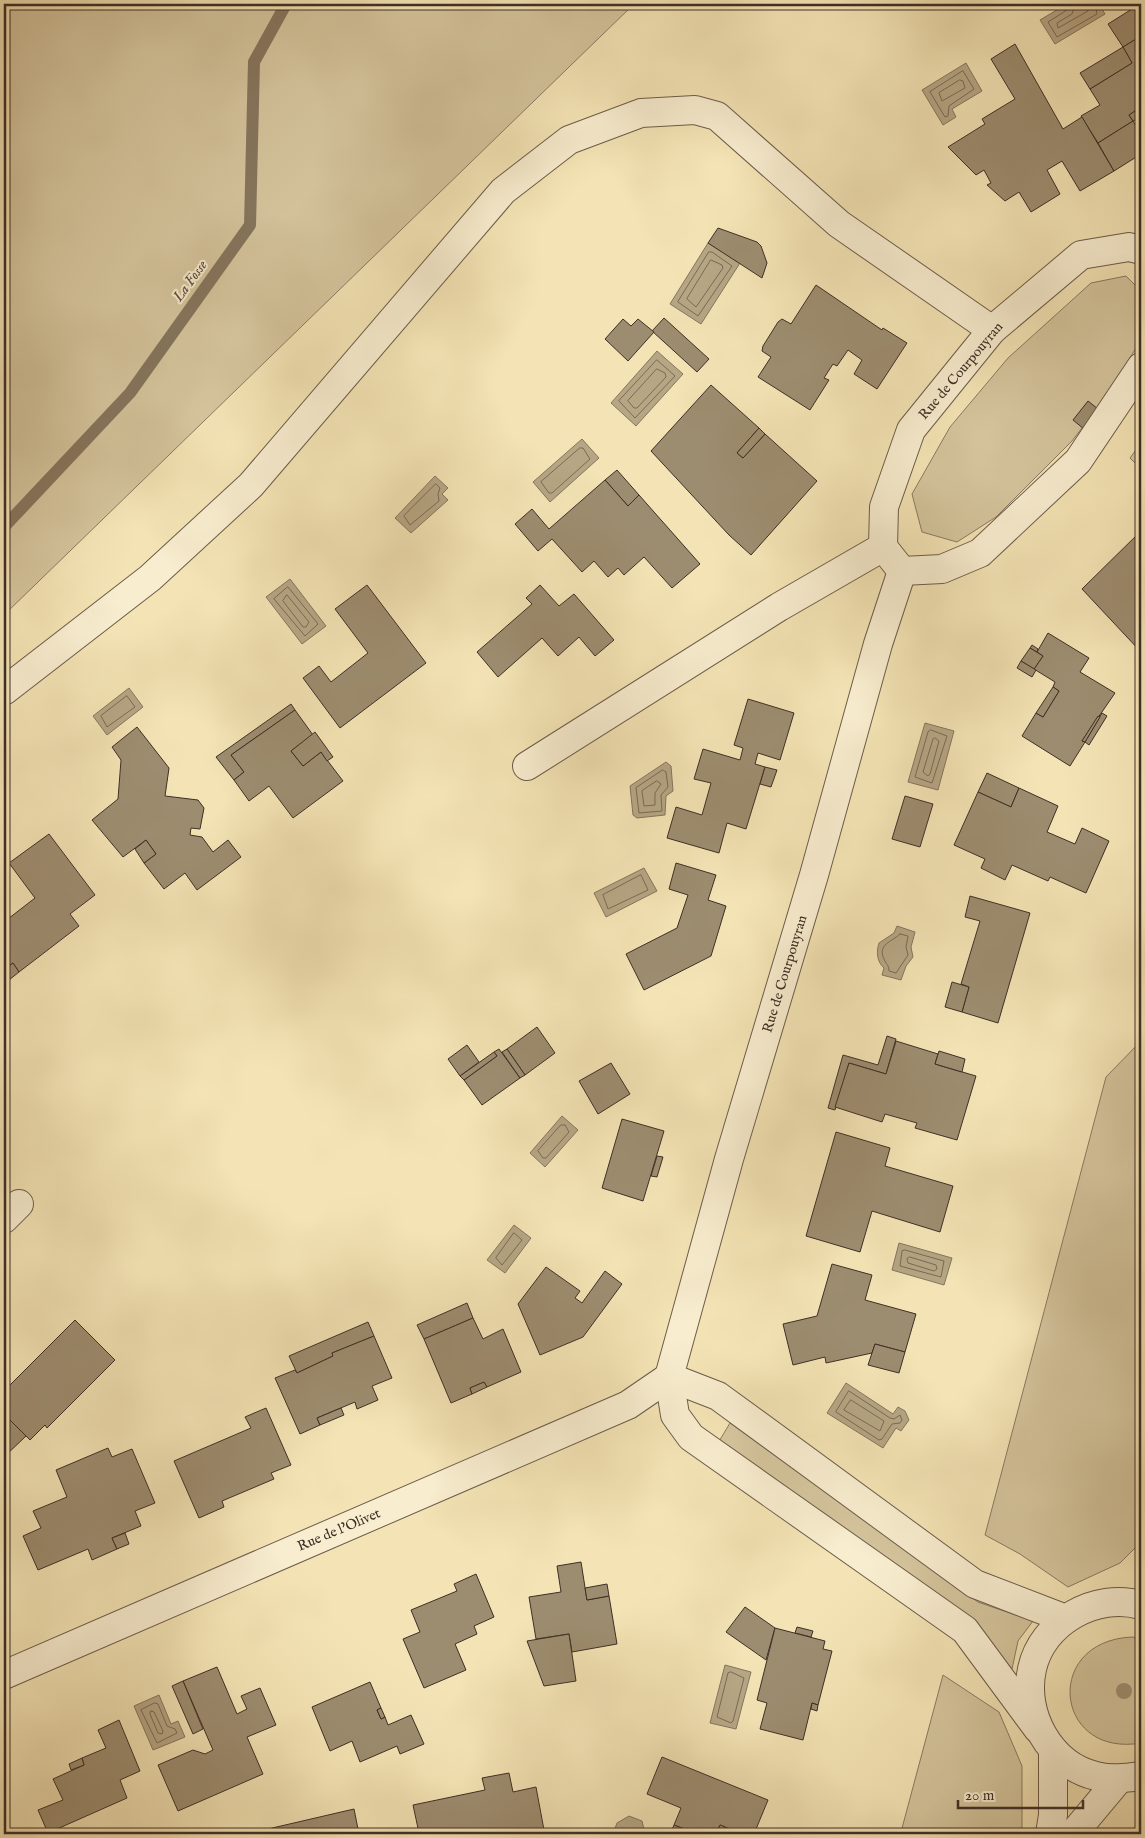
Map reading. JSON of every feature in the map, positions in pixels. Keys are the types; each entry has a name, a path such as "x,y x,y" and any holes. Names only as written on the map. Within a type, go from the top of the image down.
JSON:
{"street":[{"path":"4,692 150,578 251,485 503,191 569,140 641,113 695,110 717,116 839,224 992,330"},
{"name":"Rue de Courpouyran","path":"883,547 884,507 911,430 992,330 1081,255 1129,247 1141,250"},
{"path":"527,766 779,607 883,547 902,571 942,569 980,553 1078,462 1141,367"},
{"name":"Rue de Courpouyran","path":"669,1377 730,1159 814,875 878,644 902,571"},
{"path":"669,1377 718,1396 975,1584 1066,1619"},
{"path":"669,1377 675,1415 691,1437 964,1630 1046,1740 1072,1766 1095,1776 1130,1778"},
{"name":"Rue de l'Olivet","path":"4,1675 628,1405 669,1377"},
{"path":"1050,1834 1053,1815 1046,1740 1030,1700 1032,1669 1044,1641 1066,1619 1096,1604 1138,1600"},
{"path":"1073,1834 1130,1778"}],"shaded area":[{"path":"4,4 634,4 4,615"},
{"path":"1126,276 1141,291 1141,340 1107,395 1072,441 996,517 957,542 922,532 912,494 950,427 1008,358 1091,283"},
{"path":"1141,443 1141,469 1130,458"},
{"path":"1141,1041 1141,1542 1120,1563 1068,1587 1020,1554 985,1535 1106,1077"},
{"path":"730,1423 978,1602 1033,1621 1018,1641 1012,1669 968,1619 718,1443"},
{"path":"1133,1637 1141,1640 1141,1743 1112,1743 1090,1733 1076,1717 1070,1697 1073,1676 1084,1657 1104,1643"},
{"path":"943,1675 999,1712 1022,1766 1022,1834 906,1834 901,1832"}],"water":[{"path":"1067,4 1099,4 1105,14 1055,44 1040,20"},
{"path":"966,63 982,91 952,109 956,117 943,125 922,90"},
{"path":"708,243 740,263 701,324 670,304"},
{"path":"657,351 683,374 636,426 611,403"},
{"path":"582,439 599,458 550,502 533,482"},
{"path":"435,476 448,488 442,494 448,500 411,533 395,518"},
{"path":"290,579 326,626 302,644 266,597"},
{"path":"129,688 143,707 107,735 93,716"},
{"path":"925,723 954,731 938,790 908,782"},
{"path":"666,762 671,766 673,791 666,796 665,815 637,818 633,815 630,786"},
{"path":"644,868 657,891 606,917 594,893"},
{"path":"897,926 915,932 911,947 913,957 906,966 901,980 882,975 884,968 880,963 877,953 879,943 894,933"},
{"path":"562,1116 578,1130 545,1167 530,1153"},
{"path":"514,1225 531,1238 505,1273 487,1260"},
{"path":"899,1243 952,1258 944,1285 892,1270"},
{"path":"846,1383 893,1414 898,1407 905,1411 909,1420 901,1431 896,1428 883,1448 827,1413"},
{"path":"725,1665 751,1672 736,1729 710,1723"},
{"path":"159,1695 171,1724 178,1721 185,1737 153,1750 134,1706"},
{"path":"629,1816 642,1821 645,1834 613,1834 617,1823"}],"building":[{"path":"1140,4 1141,36 1123,47 1108,24"},
{"path":"1141,36 1141,107 1129,115 1133,121 1098,143 1081,116 1100,105 1090,89 1132,63 1123,47"},
{"path":"1015,44 1063,129 1082,117 1114,171 1080,191 1062,161 1047,170 1060,194 1031,212 1019,192 1005,201 987,185 991,183 984,170 976,175 948,147 985,124 982,119 1015,99 991,59"},
{"path":"1123,47 1132,63 1090,89 1080,73"},
{"path":"1141,107 1141,117 1133,121 1129,115"},
{"path":"1133,121 1141,135 1141,154 1114,171 1098,143"},
{"path":"718,228 757,242 761,246 767,263 762,278 708,243"},
{"path":"816,285 882,330 883,328 907,343 877,389 854,374 862,360 848,350 837,366 833,364 824,378 829,380 810,410 758,377 771,357 762,351 763,346 778,322 782,319 791,324"},
{"path":"664,318 709,359 697,372 652,331"},
{"path":"623,319 631,326 638,319 654,332 628,361 605,339"},
{"path":"711,385 759,428 737,453 743,458 765,434 817,481 751,555 729,535 651,451"},
{"path":"1088,401 1098,409 1084,429 1073,420"},
{"path":"759,428 765,434 743,458 737,453"},
{"path":"617,470 639,495 628,506 605,480"},
{"path":"605,480 628,506 639,495 700,564 672,588 644,557 624,575 618,568 608,577 594,561 582,572 552,539 538,551 515,524 532,509 549,529"},
{"path":"1141,531 1141,652 1082,589"},
{"path":"367,585 426,663 340,728 303,678 319,666 331,682 368,653 335,609"},
{"path":"540,585 559,606 574,594 614,640 595,656 579,637 558,656 542,638 498,677 477,652 532,604 526,598"},
{"path":"1048,633 1089,658 1080,672 1115,693 1082,741 1085,742 1070,766 1022,736 1036,713 1043,717 1059,691 1053,687 1055,682 1034,669 1043,656 1037,652"},
{"path":"1032,645 1038,649 1037,652 1030,648"},
{"path":"1030,648 1043,656 1034,669 1021,661"},
{"path":"1021,661 1036,670 1032,677 1017,668"},
{"path":"1053,687 1059,691 1043,717 1036,713"},
{"path":"748,699 794,713 780,760 758,753 755,764 765,767 746,829 727,823 719,853 667,838 676,807 702,815 711,783 694,779 703,749 740,760 743,748 734,745"},
{"path":"291,704 295,710 231,755 244,772 234,780 216,757"},
{"path":"295,710 313,735 291,751 303,766 321,752 343,781 293,818 269,786 249,801 234,780 244,772 231,755"},
{"path":"1102,713 1107,716 1089,745 1085,742"},
{"path":"1098,716 1100,717 1085,742 1082,741"},
{"path":"137,727 169,768 165,796 198,800 204,808 200,829 191,828 190,835 202,837 213,852 228,840 241,857 197,890 185,873 164,889 144,863 156,854 146,840 123,857 92,820 118,799 121,760 112,747"},
{"path":"315,732 333,757 327,761 321,752 303,766 291,751"},
{"path":"765,767 777,770 771,787 760,784"},
{"path":"987,773 1019,788 1011,807 978,792"},
{"path":"1019,788 1058,806 1047,832 1075,844 1082,828 1109,841 1086,893 1050,877 1048,881 1012,865 1005,880 981,868 985,859 954,845 978,792 1011,807"},
{"path":"905,796 933,804 920,847 892,839"},
{"path":"49,834 95,895 70,914 79,926 19,972 13,963 4,970 4,922 35,898 9,863"},
{"path":"146,840 156,854 144,863 135,849"},
{"path":"676,863 716,875 708,900 726,906 711,956 644,990 626,954 677,928 688,895 669,889"},
{"path":"970,896 1030,913 998,1023 962,1012 969,987 961,984 980,921 965,917"},
{"path":"13,963 19,972 4,984 4,970"},
{"path":"952,982 969,987 962,1012 945,1007"},
{"path":"537,1027 555,1053 525,1075 507,1049"},
{"path":"887,1036 896,1039 886,1074 849,1063 835,1110 828,1108 843,1055 878,1065"},
{"path":"896,1041 938,1054 935,1064 976,1076 957,1140 915,1128 917,1123 885,1114 882,1122 835,1107 849,1063 886,1074"},
{"path":"467,1045 479,1062 460,1076 448,1059"},
{"path":"499,1049 520,1078 482,1105 464,1080 497,1056 494,1052"},
{"path":"507,1049 525,1075 520,1078 502,1052"},
{"path":"939,1051 965,1059 962,1072 935,1064"},
{"path":"494,1052 497,1056 464,1080 460,1076"},
{"path":"611,1063 630,1094 598,1114 579,1081"},
{"path":"622,1119 664,1131 643,1201 602,1188"},
{"path":"836,1132 890,1148 885,1166 953,1186 940,1232 872,1211 860,1252 806,1236"},
{"path":"657,1156 663,1157 657,1177 651,1176"},
{"path":"832,1264 872,1275 865,1300 916,1314 905,1352 875,1344 872,1353 826,1363 825,1357 793,1365 783,1324 817,1316"},
{"path":"546,1267 580,1291 575,1298 582,1303 605,1271 622,1284 583,1337 540,1355 518,1304"},
{"path":"467,1303 473,1318 424,1339 417,1325"},
{"path":"473,1318 483,1339 503,1329 521,1372 487,1387 484,1382 470,1388 472,1394 451,1403 424,1339"},
{"path":"75,1320 115,1360 47,1428 45,1425 30,1440 4,1414 4,1385 7,1388"},
{"path":"368,1322 374,1336 332,1353 333,1356 297,1373 289,1356"},
{"path":"374,1336 392,1378 372,1386 378,1400 357,1409 355,1402 317,1418 320,1425 300,1434 275,1378 295,1370 297,1373 333,1356 332,1353"},
{"path":"875,1344 905,1352 899,1373 868,1365"},
{"path":"484,1382 487,1387 472,1394 470,1388"},
{"path":"266,1408 291,1465 271,1473 274,1479 222,1501 224,1507 199,1518 174,1461 251,1428 245,1417"},
{"path":"341,1408 344,1415 320,1425 317,1418"},
{"path":"4,1414 26,1436 4,1457"},
{"path":"108,1448 112,1457 132,1449 155,1503 135,1511 141,1526 112,1538 117,1549 92,1560 88,1549 38,1570 23,1536 41,1528 33,1511 67,1497 56,1470"},
{"path":"125,1533 129,1544 117,1549 112,1538"},
{"path":"581,1562 587,1600 609,1596 617,1644 572,1652 569,1634 536,1639 529,1597 561,1592 557,1566"},
{"path":"476,1574 494,1617 474,1626 477,1634 455,1644 466,1670 424,1688 403,1639 420,1632 411,1610 457,1591 454,1584"},
{"path":"607,1584 609,1596 587,1600 585,1588"},
{"path":"745,1607 775,1628 766,1660 726,1632"},
{"path":"797,1627 813,1631 811,1637 795,1633"},
{"path":"775,1628 825,1641 823,1649 832,1651 818,1705 812,1703 803,1740 760,1729 767,1703 757,1700"},
{"path":"569,1634 576,1681 544,1686 527,1641"},
{"path":"217,1667 237,1714 247,1709 241,1696 260,1688 276,1725 247,1737 263,1774 178,1811 158,1765 193,1750 205,1754 213,1750 183,1681"},
{"path":"183,1681 203,1729 193,1734 172,1686"},
{"path":"370,1682 381,1708 377,1710 381,1719 385,1717 388,1725 411,1715 424,1744 400,1754 397,1746 360,1762 352,1741 330,1751 312,1707"},
{"path":"812,1703 818,1705 817,1711 811,1709"},
{"path":"381,1708 385,1717 381,1719 377,1710"},
{"path":"119,1720 140,1771 120,1780 127,1798 48,1833 38,1810 63,1800 53,1779 84,1765 82,1758 106,1748 98,1730"},
{"path":"662,1757 768,1800 754,1834 743,1834 720,1825 716,1834 691,1834 692,1832 674,1825 681,1808 647,1794"},
{"path":"82,1758 84,1765 71,1770 69,1764"},
{"path":"509,1773 513,1792 536,1787 544,1830 520,1834 419,1833 413,1805 485,1790 482,1778"},
{"path":"354,1809 359,1834 269,1834 268,1829"},
{"path":"674,1825 692,1832 691,1834 670,1834"},
{"path":"720,1825 725,1827 723,1834 716,1834"}],"waterway":[{"name":"La Fosse","path":"4,527 130,393 250,225 254,62 286,4"}]}
